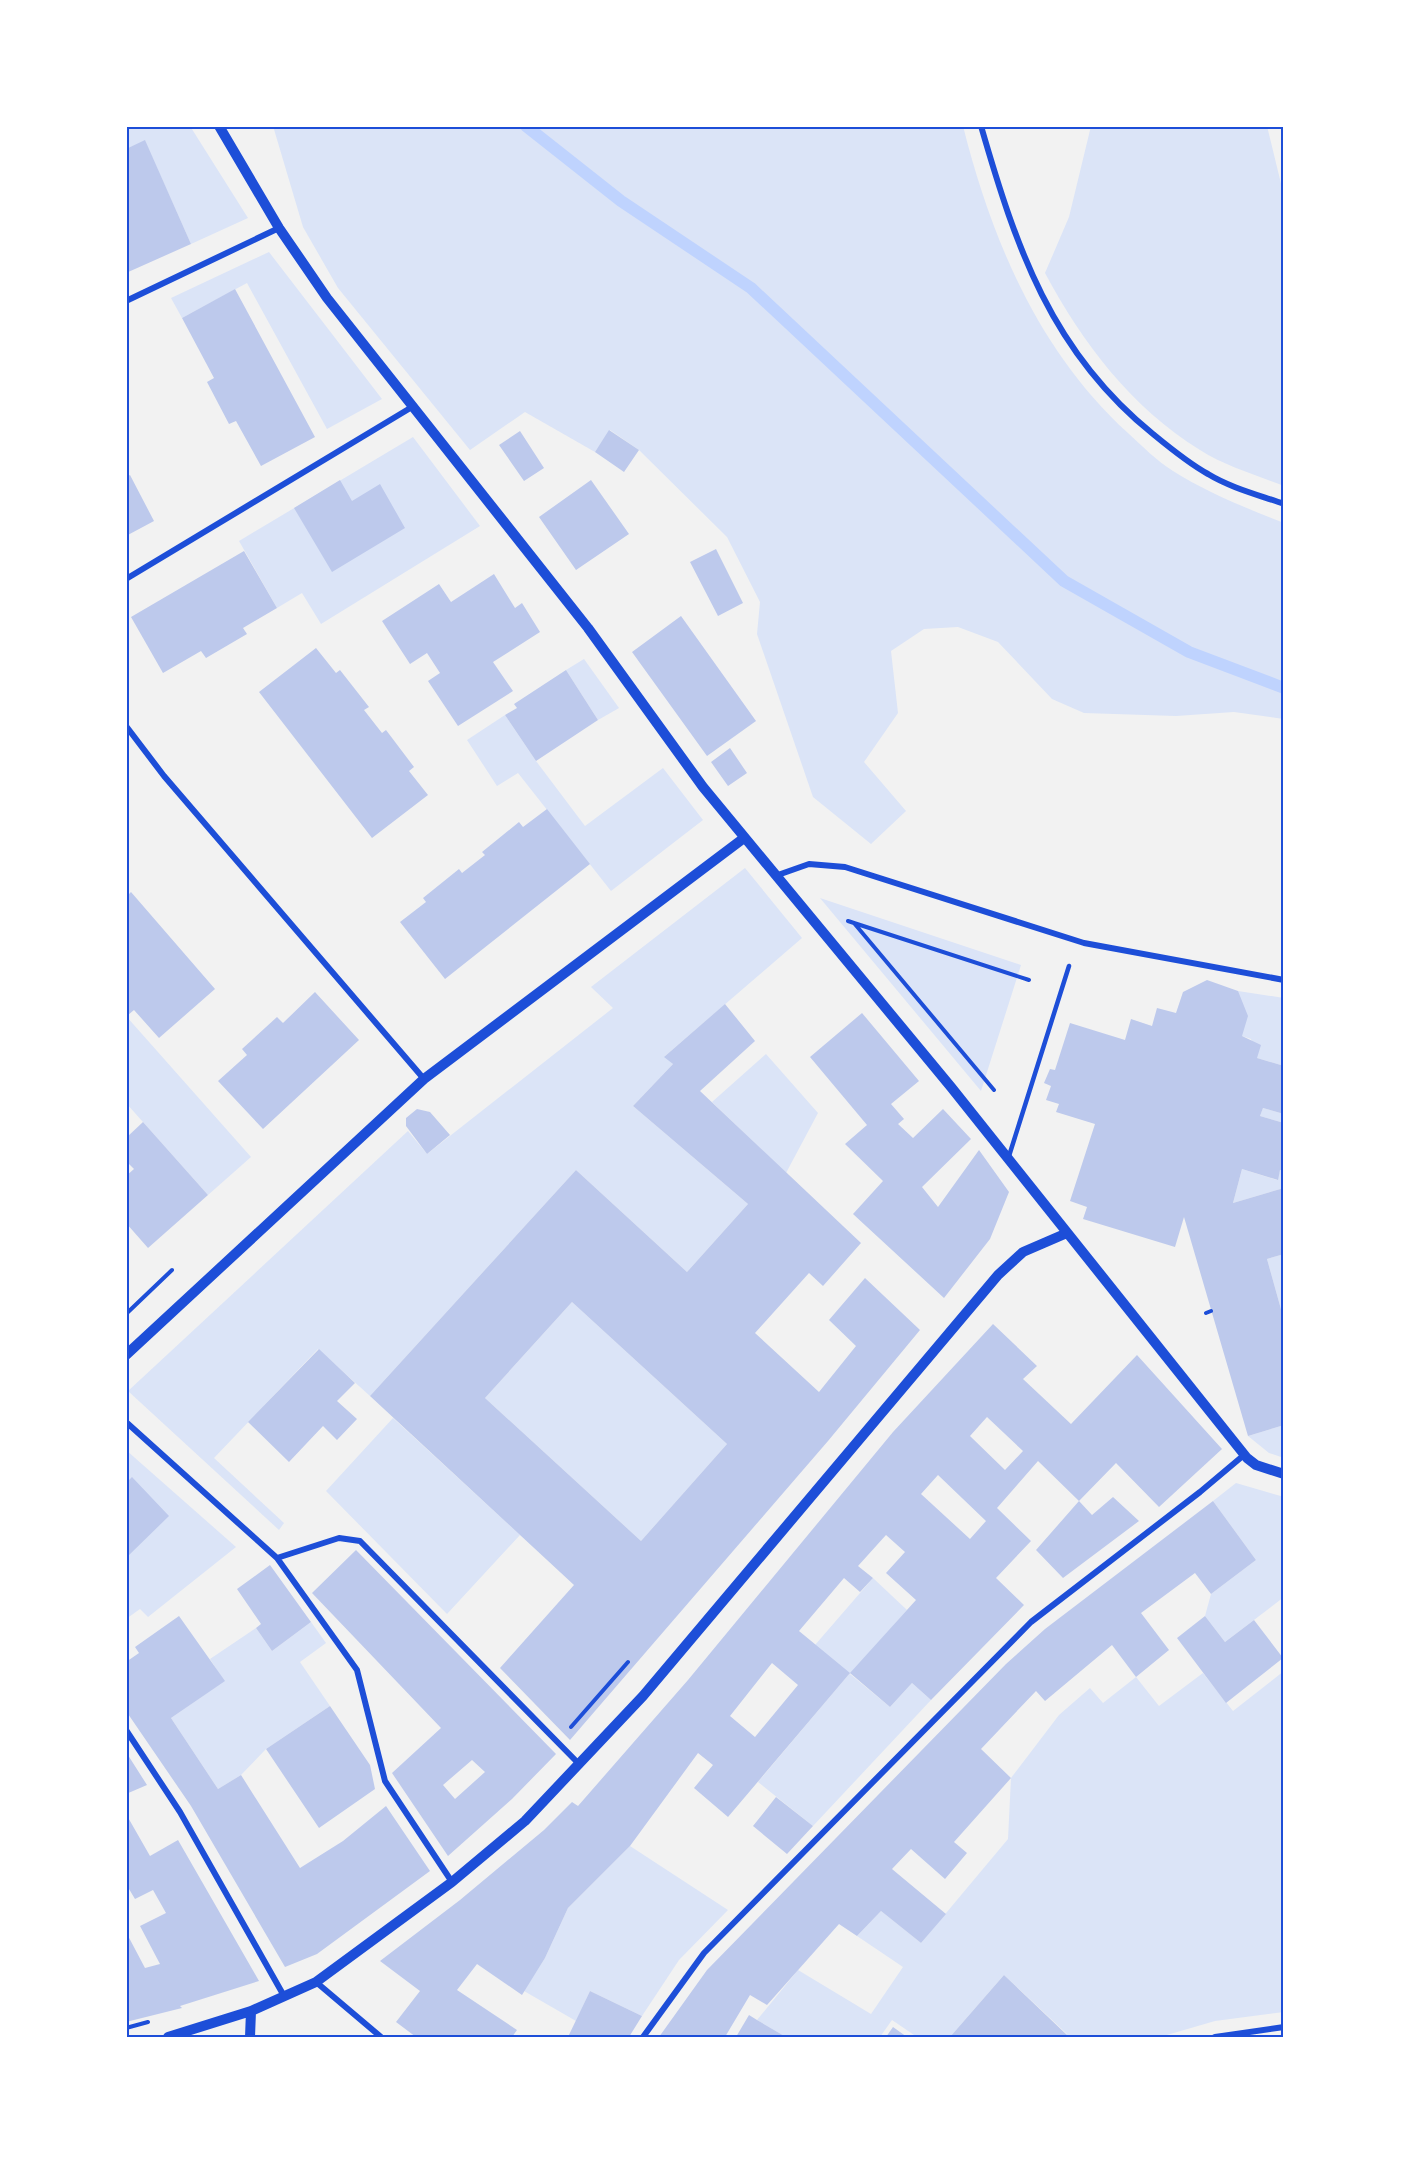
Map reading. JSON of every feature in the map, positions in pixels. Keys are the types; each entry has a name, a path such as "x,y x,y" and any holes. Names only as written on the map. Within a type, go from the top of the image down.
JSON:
{"street":[{"path":"219,126 279,228 327,298 588,628 703,787 1008,1158 1244,1455 1256,1465 1284,1474"},
{"path":"981,126 1005,209 1027,267 1054,322 1085,368 1126,411 1190,464 1233,486 1284,504"},
{"path":"126,301 279,228"},
{"path":"126,579 412,407"},
{"path":"126,726 164,776 424,1079"},
{"path":"126,1355 424,1079 744,838"},
{"path":"775,876 809,864 845,867 1084,943 1284,980"},
{"path":"168,2037 251,2011 316,1982 452,1882 525,1821 643,1696 998,1275 1023,1252 1067,1233"},
{"path":"126,1422 277,1558 360,1674 385,1781 452,1882"},
{"path":"643,2037 704,1953 1031,1622 1200,1492 1244,1455"},
{"path":"277,1558 339,1538 360,1541 580,1765"},
{"path":"126,1730 180,1812 284,1996"},
{"path":"316,1982 379,2035"},
{"path":"250,2037 251,2011"},
{"path":"1215,2037 1284,2027"}],"lane":[{"path":"1008,1158 1069,966"}],"path":[{"path":"845,920 1029,981"},
{"path":"854,923 994,1090"},
{"path":"126,1314 172,1270"},
{"path":"1206,1313 1211,1311"},
{"path":"564,1734 628,1662"},
{"path":"618,1674 623,1678"}],"shaded area":[{"path":"126,126 190,126 248,218 191,244 145,141 126,149"},
{"path":"273,126 963,126 988,211 1004,252 1044,331 1069,367 1097,401 1167,467 1213,493 1284,523 1284,719 1234,712 1176,716 1084,713 1052,699 998,642 958,627 924,629 891,651 898,713 864,762 906,811 871,844 813,797 757,634 760,602 727,537 639,450 610,430 595,452 525,412 470,450 338,288 303,227"},
{"path":"1091,126 1267,126 1284,196 1284,486 1210,456 1175,433 1152,414 1111,372 1093,349 1045,273 1069,217"},
{"path":"269,252 382,399 327,429 247,283 182,318 171,298"},
{"path":"413,437 480,526 321,624 302,593 277,608 239,541"},
{"path":"584,659 619,708 598,720 566,670"},
{"path":"505,715 585,826 663,768 703,820 611,891 518,773 497,786 467,740"},
{"path":"745,868 802,938 665,1056 673,1064 633,1106 748,1204 687,1272 576,1170 370,1396 318,1349 214,1458 284,1523 279,1530 128,1391 408,1131 427,1154 613,1008 591,987"},
{"path":"820,898 1021,965 981,1091"},
{"path":"1238,991 1284,998 1284,1066 1257,1058 1251,1039 1242,1036"},
{"path":"126,1016 251,1157 208,1195 126,1103"},
{"path":"766,1054 818,1113 786,1173 712,1102"},
{"path":"1263,1108 1284,1114 1284,1123 1260,1116"},
{"path":"1242,1169 1277,1180 1280,1170 1284,1171 1284,1188 1233,1203"},
{"path":"1284,1254 1284,1320 1267,1259"},
{"path":"572,1302 727,1444 641,1541 485,1398"},
{"path":"393,1418 520,1535 447,1614 326,1491"},
{"path":"1284,1425 1284,1458 1269,1453 1248,1436"},
{"path":"126,1450 236,1547 148,1617 140,1609 126,1619"},
{"path":"1236,1483 1284,1497 1284,1597 1225,1642 1205,1616 1211,1594 1256,1560 1213,1501"},
{"path":"873,1578 907,1610 850,1674 890,1707 912,1683 931,1700 813,1826 758,1782 849,1674 815,1645"},
{"path":"311,1622 326,1643 300,1662 330,1706 266,1749 241,1775 218,1789 171,1718 224,1681 210,1659 256,1628 272,1651"},
{"path":"1284,1671 1284,2012 1215,2021 1160,2037 1065,2037 1067,2034 1004,1975 950,2037 917,2037 892,2020 880,2037 786,2037 757,2020 798,1970 871,2014 903,1967 857,1936 881,1911 921,1943 1008,1839 1011,1778 1059,1715 1090,1688 1103,1703 1136,1677 1159,1706 1203,1673 1233,1711"},
{"path":"630,1846 728,1910 679,1960 642,2016 590,1991 576,2021 524,1991 545,1958 568,1908"}],"building":[{"path":"145,140 191,244 126,273 126,149"},
{"path":"235,289 315,437 261,466 236,421 229,424 207,382 214,378 182,318"},
{"path":"609,430 639,450 624,472 595,452"},
{"path":"520,431 544,468 524,481 499,445"},
{"path":"130,475 154,521 126,536 126,477"},
{"path":"340,480 352,501 380,484 405,528 332,572 294,508"},
{"path":"591,480 629,534 576,570 539,517"},
{"path":"716,549 743,603 718,616 690,562"},
{"path":"244,551 277,608 243,628 247,634 206,658 201,651 163,673 131,617"},
{"path":"494,574 515,608 522,603 540,632 493,662 513,691 458,726 428,681 440,673 427,653 410,664 382,621 439,584 451,602"},
{"path":"681,616 756,721 707,756 632,652"},
{"path":"316,648 336,673 340,670 369,707 364,710 382,733 386,730 414,767 409,771 428,795 372,838 259,692"},
{"path":"566,670 598,720 536,761 505,715 517,708 514,704"},
{"path":"730,748 747,773 728,786 711,762"},
{"path":"547,809 590,864 445,979 400,922 426,902 423,898 459,869 462,873 485,855 482,852 519,822 523,827"},
{"path":"131,892 215,989 159,1038 134,1010 128,1015 126,1012 126,897"},
{"path":"1207,980 1238,991 1248,1016 1242,1036 1261,1045 1257,1058 1284,1066 1284,1114 1263,1108 1260,1116 1284,1123 1284,1171 1280,1170 1278,1180 1242,1169 1233,1203 1284,1188 1284,1254 1267,1259 1284,1320 1284,1425 1248,1436 1184,1217 1175,1247 1083,1219 1087,1207 1070,1201 1095,1124 1056,1112 1059,1104 1046,1100 1051,1086 1044,1083 1050,1069 1055,1070 1070,1023 1125,1040 1131,1019 1152,1026 1157,1008 1176,1013 1183,992"},
{"path":"315,992 359,1040 263,1129 218,1081 247,1055 242,1049 277,1017 283,1023"},
{"path":"725,1004 755,1041 700,1091 861,1243 823,1286 809,1273 755,1333 819,1392 856,1346 829,1320 865,1278 920,1330 828,1441 570,1740 500,1668 574,1585 370,1396 576,1170 687,1272 748,1204 633,1106 673,1064 664,1057","holes":["572,1302 727,1444 641,1541 485,1398"]},
{"path":"862,1013 919,1081 891,1104 904,1119 898,1124 913,1138 943,1109 971,1139 922,1187 938,1207 979,1150 1009,1192 990,1239 944,1298 853,1214 883,1181 845,1144 867,1125 810,1057"},
{"path":"417,1109 430,1112 450,1135 427,1154 406,1126 406,1118"},
{"path":"143,1122 208,1195 148,1248 126,1223 126,1176 134,1169 126,1161 126,1138"},
{"path":"993,1324 1037,1366 1023,1379 1071,1424 1137,1355 1222,1449 1159,1507 1116,1463 1079,1501 1038,1461 997,1508 1031,1541 996,1578 1024,1605 931,1700 912,1683 890,1707 850,1673 728,1817 694,1788 713,1765 698,1753 630,1846 568,1908 545,1958 522,1995 477,1964 457,1990 517,2030 512,2037 416,2037 396,2022 420,1991 380,1961 460,1900 544,1830 572,1802 578,1806 688,1680 893,1432","holes":["987,1417 1023,1451 1005,1470 970,1436","938,1475 986,1521 970,1539 921,1494","886,1535 905,1552 886,1573 916,1600 850,1673 799,1631 844,1578 860,1592 873,1578 858,1566","772,1663 798,1685 755,1737 730,1716"]},
{"path":"319,1349 355,1383 337,1401 357,1419 337,1440 323,1426 289,1462 248,1422"},
{"path":"132,1477 169,1516 126,1558 126,1483"},
{"path":"1113,1497 1139,1521 1063,1578 1036,1550 1079,1501 1092,1515"},
{"path":"1213,1501 1256,1560 1211,1594 1195,1573 1141,1613 1169,1650 1136,1677 1112,1645 1045,1701 1036,1691 981,1749 1011,1778 954,1842 967,1853 945,1879 911,1849 892,1869 946,1914 921,1943 881,1911 857,1936 839,1924 767,2005 750,1995 725,2037 659,2037 707,1970 1006,1664 1045,1629"},
{"path":"356,1550 556,1754 512,1799 448,1856 392,1773 441,1728 312,1593","holes":["472,1760 485,1772 455,1799 443,1785"]},
{"path":"270,1565 311,1622 272,1651 256,1628 261,1624 237,1589"},
{"path":"179,1616 225,1681 171,1718 218,1789 241,1775 300,1868 343,1841 386,1806 430,1871 317,1954 285,1967 191,1806 126,1711 126,1662 139,1653 135,1647"},
{"path":"1205,1616 1225,1642 1254,1620 1283,1658 1226,1703 1177,1638"},
{"path":"330,1706 370,1765 375,1789 319,1828 266,1749"},
{"path":"126,1752 147,1785 126,1794"},
{"path":"776,1797 813,1826 787,1854 753,1826"},
{"path":"126,1814 150,1856 178,1840 259,1981 180,2006 182,2008 126,2022 126,1932 145,1968 160,1964 140,1926 166,1913 153,1890 135,1899 126,1884"},
{"path":"1004,1975 1067,2035 1065,2037 950,2037"},
{"path":"590,1991 642,2016 629,2037 568,2037"},
{"path":"749,2015 757,2020 786,2037 736,2037"},
{"path":"893,2027 907,2037 886,2037"}],"waterway":[{"path":"526,126 621,201 751,288 1064,581 1189,652 1284,688"}]}
